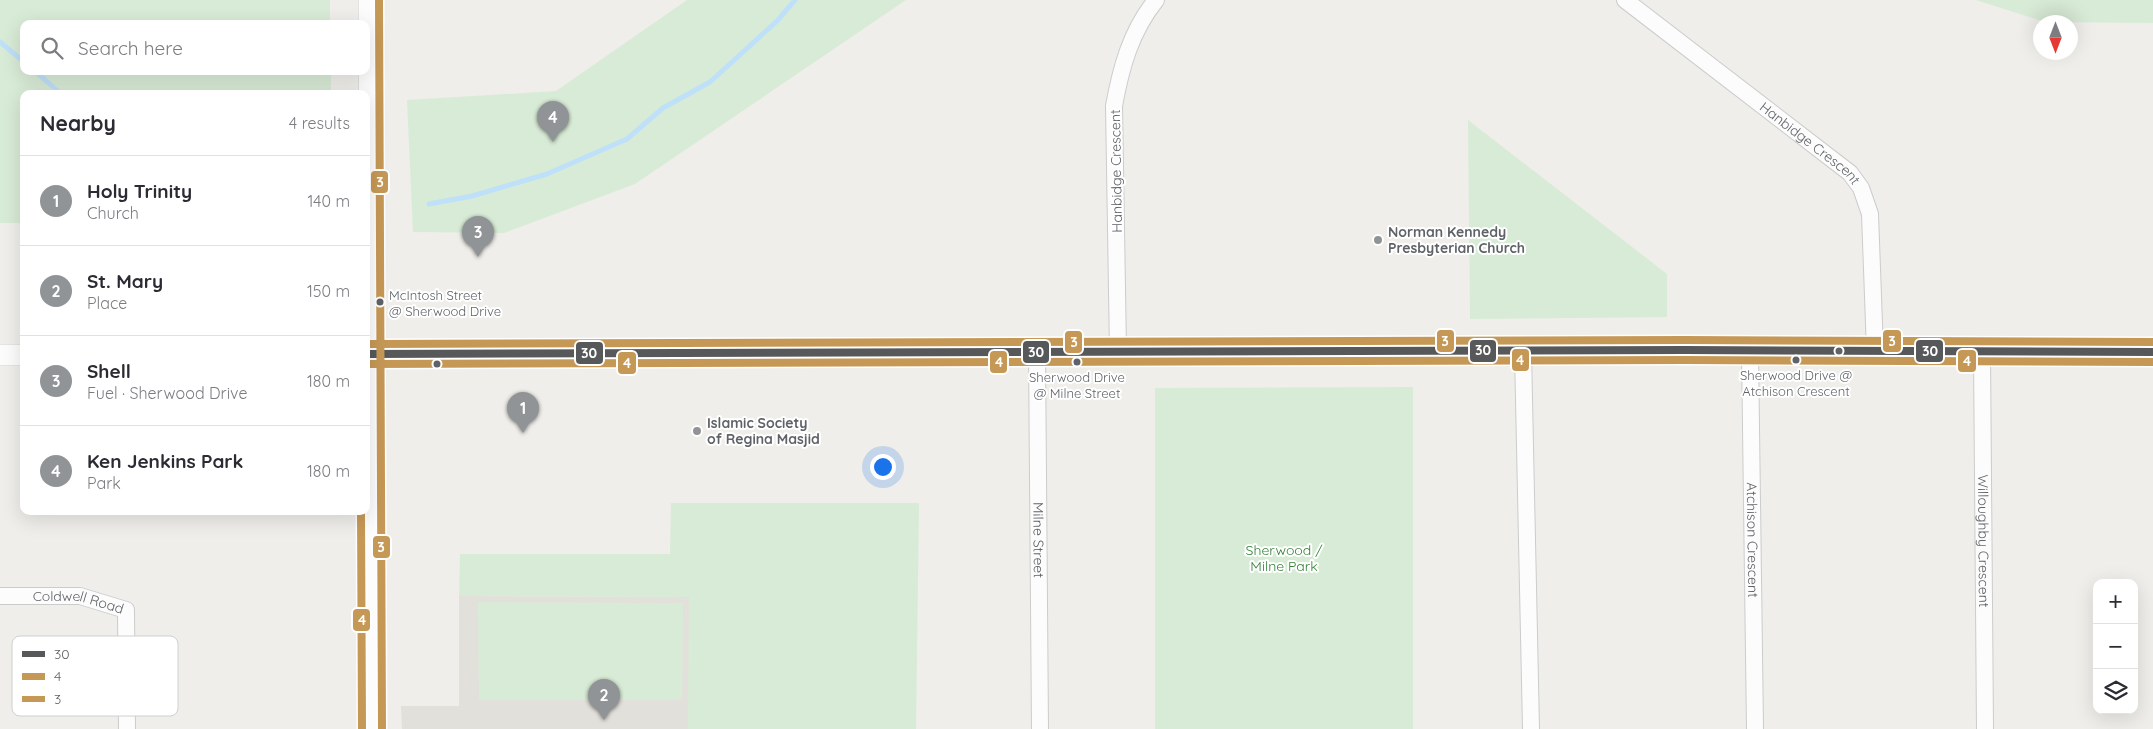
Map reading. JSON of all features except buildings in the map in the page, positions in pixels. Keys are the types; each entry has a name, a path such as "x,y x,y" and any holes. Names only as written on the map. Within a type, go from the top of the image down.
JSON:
{"street":[{"path":"369,0 369,20"},
{"name":"Hanbidge Crescent","path":"1118,351 1114,106 1120,71 1135,32 1156,0"},
{"name":"Hanbidge Crescent","path":"1625,0 1850,173 1861,188 1870,214 1875,352"},
{"path":"369,75 369,90"},
{"path":"370,354 1037,351 2153,352"},
{"name":"Milne Street","path":"1037,351 1040,729"},
{"path":"1522,352 1531,729"},
{"name":"Atchison Crescent","path":"1750,352 1755,729"},
{"name":"Willoughby Crescent","path":"1982,352 1985,729"},
{"path":"0,355 20,355"},
{"path":"370,515 372,729"},
{"name":"Coldwell Road","path":"0,596 80,596 126,610 126,636"},
{"name":"Coldwell Road","path":"127,716 127,729"}],"shaded area":[{"path":"459,596 699,597 700,729 402,729 401,706 459,706"}],"green space":[{"path":"0,0 330,0 330,20 20,20 20,75 331,75 331,90 20,90 20,223 0,223"},
{"path":"687,0 906,0 635,184 504,233 413,232 407,100 556,91"},
{"path":"1976,0 2153,0 2153,23 2078,22 2078,15 2033,15 2033,18"},
{"path":"1468,120 1667,274 1667,317 1470,319"},
{"name":"Sherwood / Milne Park","path":"1413,387 1413,729 1155,729 1155,388"},
{"path":"671,503 919,503 916,729 688,729 689,597 459,596 460,554 670,554"},
{"path":"478,602 683,603 682,700 479,700"}],"waterway":[{"path":"429,204 472,196 547,174 627,139 663,108 710,82 777,21 795,0"},
{"path":"0,42 20,59"},
{"path":"40,75 56,90"}],"transit line":[{"name":"3","path":"379,0 382,729"},
{"name":"3","path":"370,344 1685,340 2153,342"},
{"name":"30","path":"370,354 1685,350 2153,352"},
{"name":"4","path":"370,364 1685,360 2153,362"},
{"name":"4","path":"361,515 362,729"}],"place":[{"name":"Ken Jenkins Park","path":"553,142"},
{"name":"Norman Kennedy Presbyterian Church","path":"1378,240"},
{"name":"Shell","path":"478,257"},
{"name":"McIntosh Street @ Sherwood Drive","path":"380,302"},
{"name":"Sherwood Drive @ Atchison Crescent","path":"1796,360"},
{"name":"Sherwood Drive @ Milne Street","path":"1077,362"},
{"name":"Islamic Society of Regina Masjid","path":"697,431"},
{"name":"Holy Trinity","path":"523,433"},
{"name":"St. Mary","path":"604,720"}]}
